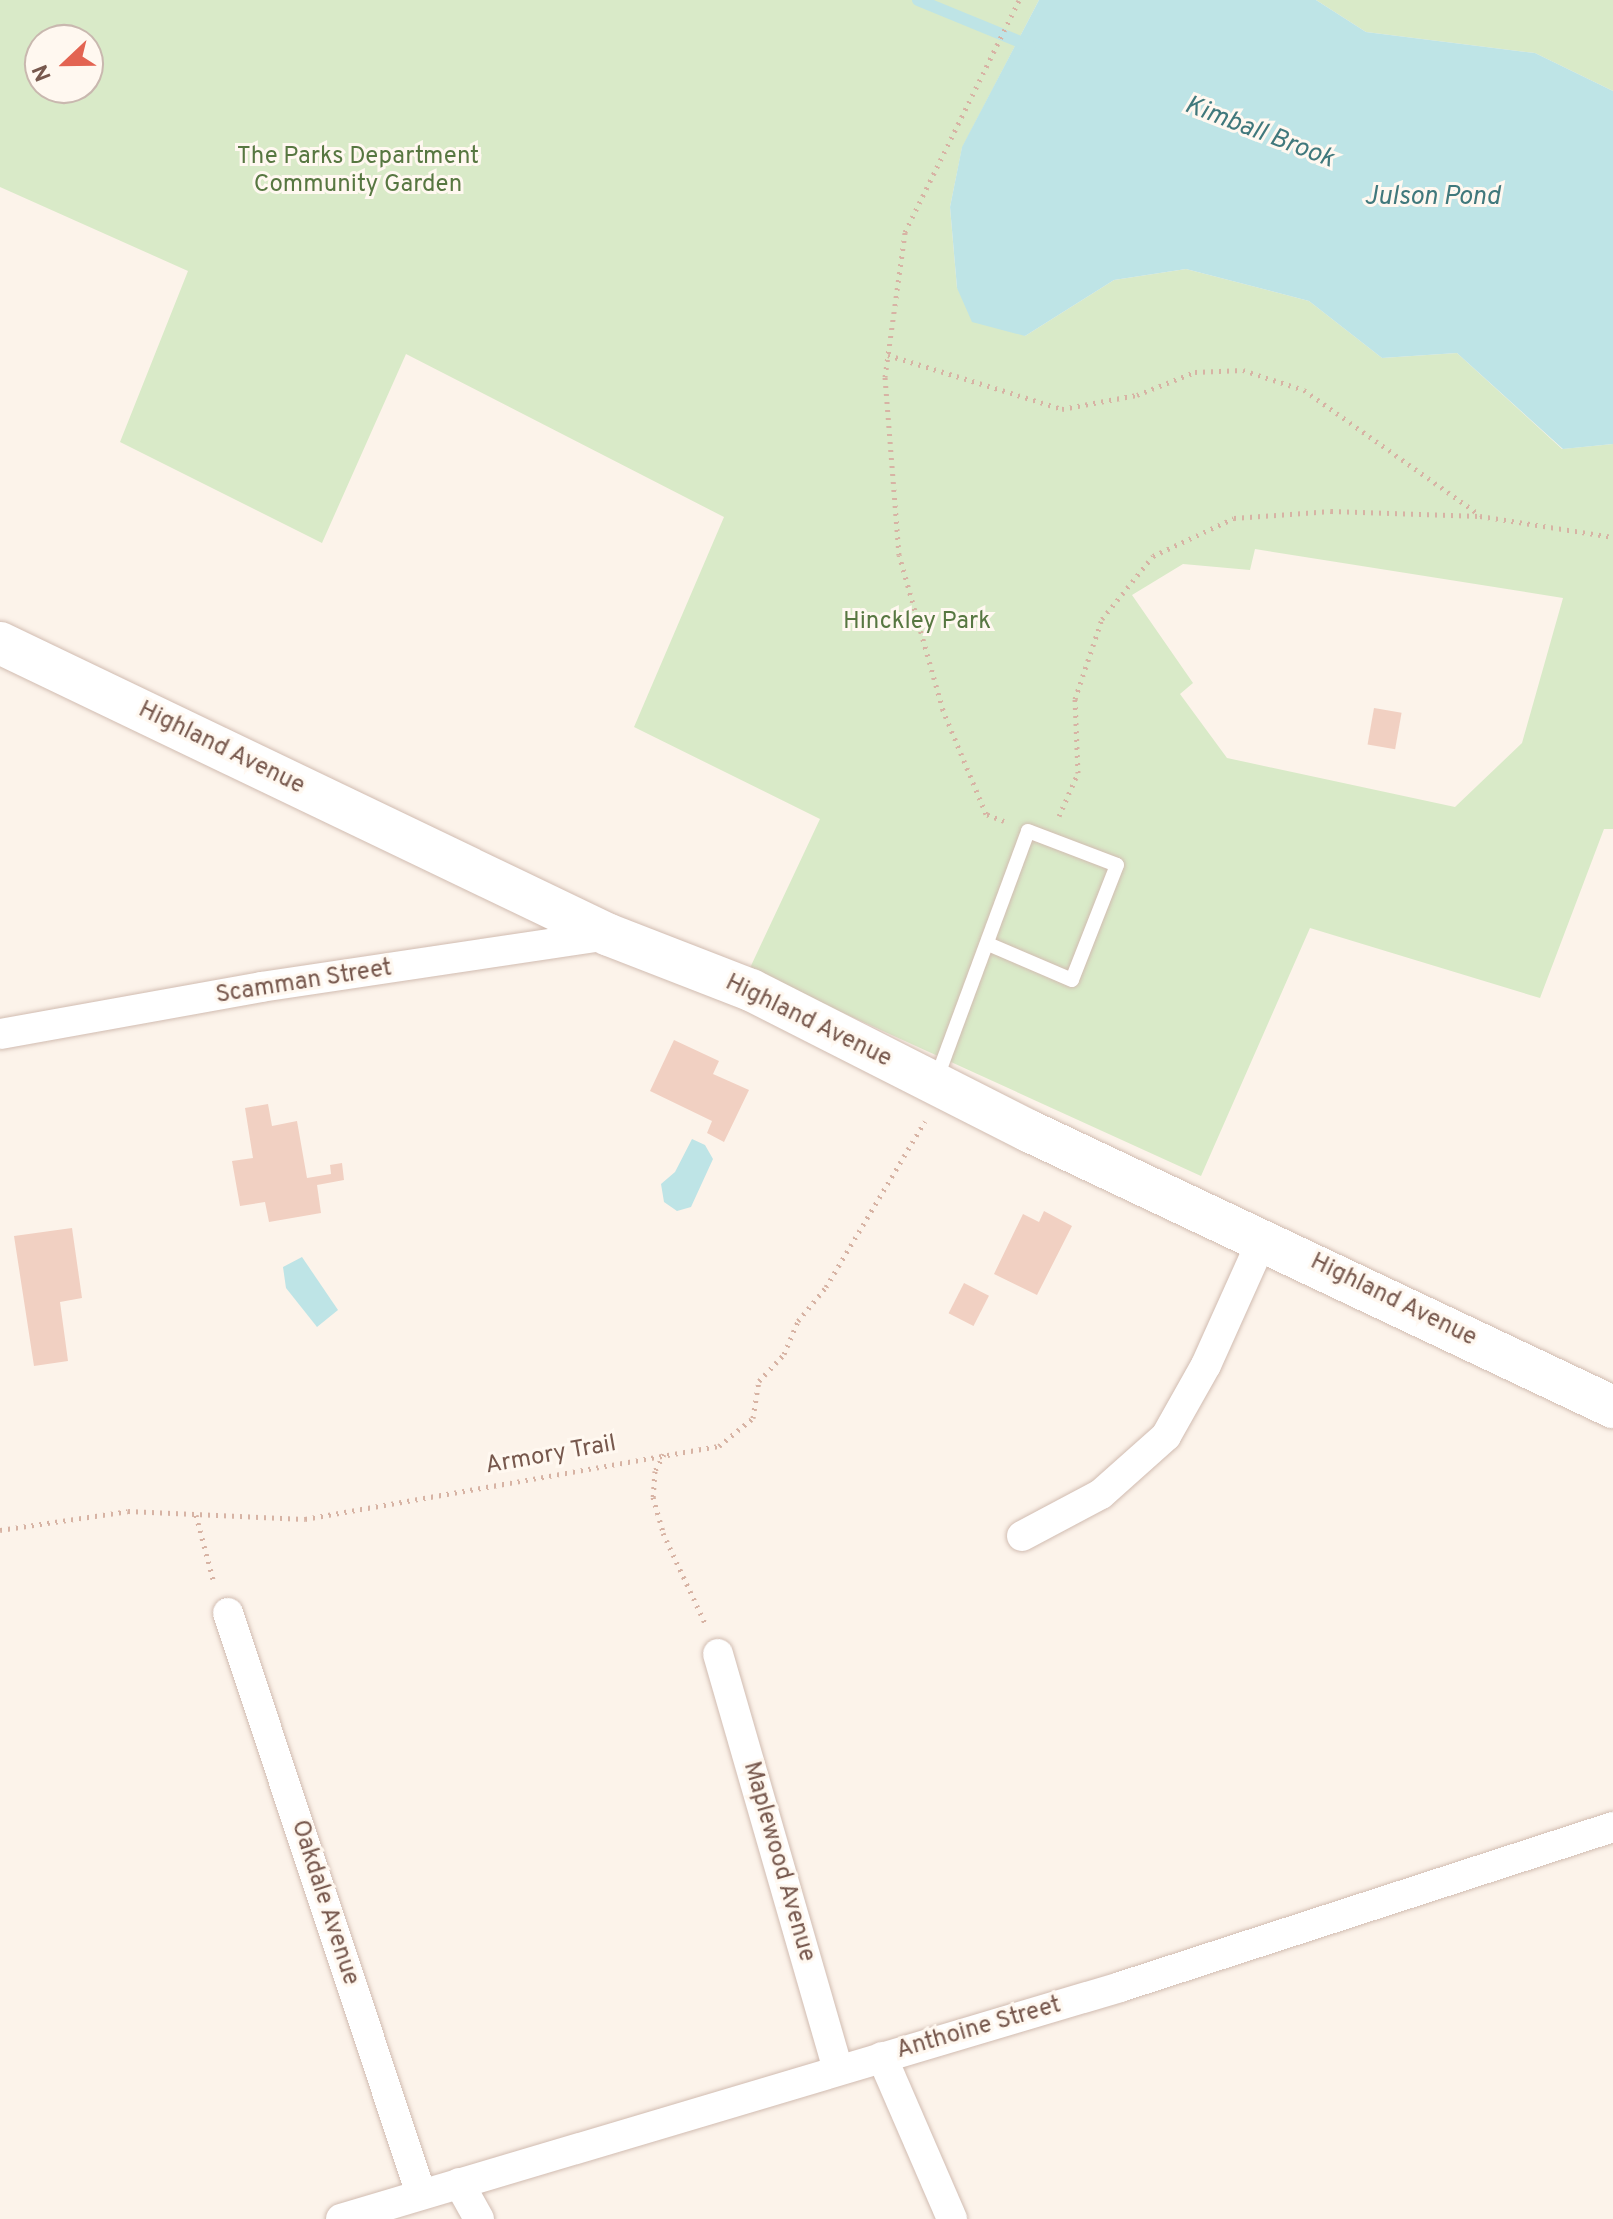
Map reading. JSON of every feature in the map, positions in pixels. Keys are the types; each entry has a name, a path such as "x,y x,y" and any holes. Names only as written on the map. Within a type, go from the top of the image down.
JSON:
{"street":[{"name":"Highland Avenue","path":"0,643 609,935 751,990 930,1103 1263,1238 1613,1407"},
{"name":"Scamman Street","path":"0,1034 261,987 609,935"},
{"path":"1022,1536 1101,1494 1166,1436 1206,1365 1263,1238"},
{"name":"Oakdale Avenue","path":"228,1613 421,2194"},
{"name":"Maplewood Avenue","path":"718,1654 838,2070"},
{"name":"Anthoine Street","path":"341,2219 1120,1987 1613,1827"},
{"path":"882,2057 952,2219"},
{"path":"459,2183 479,2219"}],"lane":[{"path":"930,1103 1028,831 1117,865 1072,980 988,944"}],"path":[{"path":"1019,0 905,232 885,377 899,555 943,710 986,814 1028,831"},
{"path":"888,355 1062,409 1137,395 1195,372 1243,370 1304,390 1480,516"},
{"path":"1048,839 1078,773 1075,699 1102,619 1153,556 1234,518 1331,511 1480,516 1613,537"},
{"name":"Armory Trail","path":"0,1530 128,1511 305,1519 719,1446 753,1418 759,1381 784,1354 798,1321 826,1287 930,1103"},
{"path":"664,1454 655,1471 653,1497 663,1533 718,1654"},
{"path":"196,1515 211,1577 228,1613"}],"green space":[{"name":"Hinckley Park","path":"0,0 1039,0 962,148 950,207 957,288 1025,336 1114,280 1186,269 1309,301 1382,358 1457,353 1562,449 1613,444 1613,829 1604,829 1540,998 1310,928 1201,1176 749,970 820,819 634,727 724,517 406,354 322,543 120,442 188,271 0,187","holes":["1255,549 1563,598 1522,743 1455,807 1227,758 1180,694 1193,683 1132,595 1183,564 1250,570"]},
{"path":"1316,0 1613,0 1613,91 1535,53 1366,32"}],"water":[{"name":"Julson Pond","path":"1039,0 1316,0 1366,32 1535,53 1613,91 1613,444 1563,449 1457,353 1382,358 1309,301 1186,269 1114,280 1025,336 972,322 957,288 950,207 962,147"},
{"path":"692,1139 705,1145 713,1159 691,1207 677,1211 664,1202 661,1184 675,1172"},
{"path":"302,1257 338,1310 317,1327 286,1288 283,1267"}],"building":[{"path":"1374,708 1402,713 1395,749 1368,744"},
{"path":"674,1040 719,1061 713,1074 749,1090 724,1142 707,1133 712,1121 650,1091"},
{"path":"268,1104 272,1126 297,1121 307,1178 331,1174 330,1165 342,1163 344,1180 317,1185 321,1213 269,1222 265,1202 240,1206 232,1161 253,1158 245,1108"},
{"path":"1044,1211 1072,1226 1037,1295 994,1274 1023,1214 1039,1222"},
{"path":"72,1228 82,1298 60,1302 68,1361 34,1366 14,1236"},
{"path":"964,1283 989,1296 974,1326 949,1313"}],"waterway":[{"name":"Kimball Brook","path":"918,0 1030,46"}],"park label":[{"name":"The Parks Department Community Garden","path":"358,172"}]}
